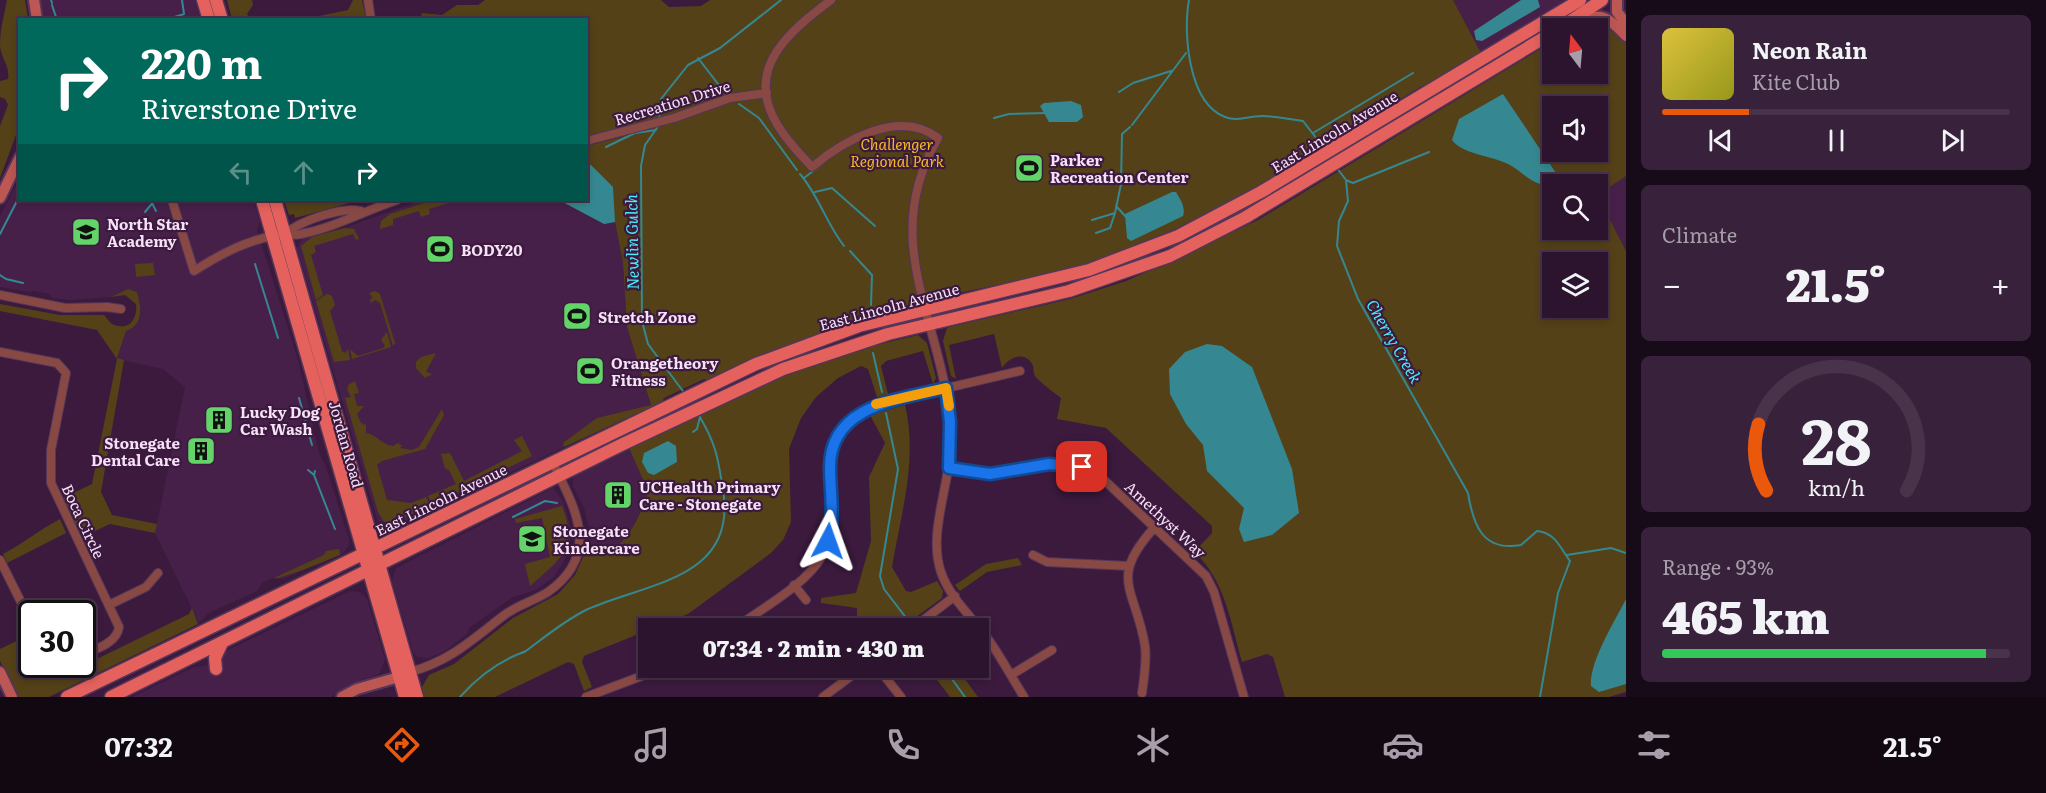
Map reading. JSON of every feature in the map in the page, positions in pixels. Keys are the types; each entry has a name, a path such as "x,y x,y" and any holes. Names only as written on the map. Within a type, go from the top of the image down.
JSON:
{"main road":[{"path":"203,0 208,18"},
{"path":"216,0 221,18"},
{"name":"East Lincoln Avenue","path":"67,697 709,386 836,333 926,309 1058,279 1114,261 1200,225 1281,180 1580,0"},
{"path":"1575,18 1602,0"},
{"name":"East Lincoln Avenue","path":"111,697 369,572 716,399 831,351 930,323 1105,281 1196,244 1289,192 1542,39"},
{"name":"Jordan Road","path":"262,201 293,263 381,566 405,674"},
{"name":"Jordan Road","path":"275,201 279,235 363,553 405,674"},
{"path":"153,677 164,666 203,646 212,635 215,625"},
{"path":"194,657 216,669 215,658 222,644"},
{"path":"405,674 413,696"}],"street":[{"path":"34,0 37,18"},
{"path":"368,0 371,18"},
{"path":"831,0 783,40 769,68 767,93 776,123 812,167 861,136 885,128 918,128 938,138 920,173 911,216 911,240 946,388 950,422 949,468 937,554 942,576 990,642 1024,697"},
{"path":"1617,0 1617,10 1626,36"},
{"path":"1467,84 1487,79 1542,45"},
{"name":"Recreation Drive","path":"588,140 674,118 730,98 767,93"},
{"path":"0,198 18,161"},
{"path":"172,201 194,271 230,249 279,235 299,235 354,219 362,211 394,201"},
{"path":"0,295 65,308 121,309"},
{"name":"Boca Circle","path":"0,352 53,362 66,370 49,464 51,483 118,625 118,633 111,641 96,648"},
{"path":"749,618 794,585 817,564 828,541 830,457 842,430 857,415 873,406 1020,371"},
{"path":"342,697 363,686 448,659 510,610 548,591 569,571 577,552 580,525 576,509 552,461"},
{"name":"Amethyst Way","path":"949,468 990,474 1049,464 1082,467 1102,478 1193,561 1210,582 1244,697"},
{"path":"1142,693 1145,646 1128,589 1129,566 1135,550 1155,527"},
{"path":"1033,555 1047,562 1129,566"},
{"path":"0,560 20,600"},
{"path":"109,605 146,587 158,573"},
{"path":"794,585 806,600"},
{"path":"926,618 955,596"},
{"path":"1011,675 1052,650"},
{"path":"0,672 12,697"},
{"path":"586,697 638,677"},
{"path":"823,697 849,678"},
{"path":"886,678 901,697"}],"shaded area":[{"path":"41,0 195,0 200,18 44,18"},
{"path":"1453,0 1568,0 1481,53"},
{"path":"1521,0 1538,0 1540,7 1482,41 1476,40 1474,31"},
{"path":"1503,94 1542,152 1542,162 1549,162 1556,174 1542,174 1542,184 1538,183 1508,164 1463,149 1452,140 1459,119"},
{"path":"1071,101 1081,105 1083,117 1077,122 1049,122 1040,106 1044,103"},
{"path":"588,164 613,187 615,222 604,224 561,201 588,201"},
{"path":"1626,176 1626,251 1608,217 1608,188"},
{"path":"18,181 18,201 253,201 260,221 257,230 298,360 319,453 326,467 349,539 349,545 342,554 283,579 273,578 262,583 257,591 209,613 199,623 155,533 185,387 163,369 117,359 126,331 139,322 141,313 137,292 128,289 111,297 71,300 53,298 49,294 34,291 0,287 0,216"},
{"path":"1176,192 1182,203 1183,216 1131,241 1127,238 1125,214"},
{"path":"419,201 561,201 603,224 615,222 623,263 627,327 651,406 390,529 378,522 297,248 302,239 344,228"},
{"path":"1207,344 1222,346 1252,367 1292,469 1299,513 1272,535 1244,542 1239,529 1244,508 1207,471 1203,445 1186,424 1170,394 1169,369 1185,352"},
{"path":"668,441 676,446 677,462 654,475 648,473 642,462 644,453"},
{"path":"629,448 648,491 645,504 630,532 620,543 599,557 585,556 589,548 590,532 584,508 573,486 573,477"},
{"path":"553,488 563,501 572,532 568,554 554,577 536,590 513,597 469,628 468,633 445,651 429,658 417,657 413,652 392,581 396,568"},
{"path":"350,591 360,592 367,599 385,660 379,674 349,685 331,697 132,697 194,667 205,666 220,659 226,651"},
{"path":"1626,599 1626,684 1599,692 1591,686 1594,665"}],"green space":[{"path":"7,0 25,0 28,18 18,18 18,130 0,178 0,126 8,105 5,99 0,97 0,81 8,79 7,67 0,47"},
{"path":"227,0 252,0 253,5 247,14 249,18 232,18"},
{"path":"353,0 362,0 366,18 310,18 348,10"},
{"name":"Challenger Regional Park","path":"485,0 661,0 669,7 701,6 710,0 1453,0 1481,53 1422,86 1268,180 1189,223 1148,241 1085,265 937,298 820,334 763,355 707,380 704,379 664,398 662,402 564,447 563,443 597,418 651,405 627,327 623,263 615,222 604,224 561,201 588,201 588,146 666,125 665,116 588,136 588,18 421,18 422,13 442,15 457,5 478,5"},
{"path":"1608,26 1626,42 1626,176 1608,188 1608,174 1542,174 1542,240 1608,240 1608,217 1626,251 1626,692 1609,697 1285,697 1273,657 1267,654 1242,662 1220,589 1205,563 1194,552 1212,533 1212,526 1106,428 1057,419 1061,398 1037,378 1033,366 1026,358 1013,358 1002,368 994,334 949,345 956,379 951,376 943,341 947,328 1070,299 1126,281 1258,220 1542,48 1542,84 1608,84"},
{"path":"1420,103 1422,106 1291,185 1288,181"},
{"path":"284,201 356,201 295,218 294,214 289,215"},
{"path":"430,201 456,201 429,209 430,214 421,217 419,211 393,219 393,225 380,229 381,221 390,214"},
{"path":"344,228 354,229 359,239 356,240 353,234 314,246 316,252 311,255 323,295 316,300 301,246 312,237"},
{"path":"153,263 155,275 136,277 135,264"},
{"path":"128,289 137,292 140,315 136,324 126,331 117,358 124,360 101,492 112,515 157,524 155,533 110,524 82,537 63,498 92,484 117,359 97,330 0,311 0,304 60,315 104,315 113,324 125,326 132,322 136,314 136,304 125,295 111,297"},
{"path":"375,291 380,294 395,343 393,346 380,303 375,300 371,303 370,299 373,298 369,293"},
{"path":"327,294 332,296 335,305 330,311 342,351 345,353 348,349 350,360 334,362 316,301"},
{"path":"387,332 391,347 352,359 350,349 358,356 383,348 385,346 381,340"},
{"path":"918,335 927,343 936,378 933,384 923,351 886,361 881,366 888,394 877,397 868,369 861,366 838,378 816,397 801,418 789,449 791,522 783,540 771,553 688,614 678,618 638,618 638,634 584,656 582,662 592,687 584,691 574,664 568,662 495,697 424,697 422,687 429,675 454,664 513,618 558,594 575,575 584,555 596,556 607,553 626,536 640,514 648,491 629,448 776,378 868,347"},
{"path":"436,353 426,372 432,374 425,378 416,368 416,362 421,357"},
{"path":"355,381 359,393 354,394 357,406 364,406 357,414 361,423 366,425 366,433 389,445 393,446 398,443 402,446 400,448 412,450 419,447 442,409 444,415 425,449 382,461 377,465 387,500 411,503 426,497 430,505 399,521 384,522 378,512 345,398 351,397 347,389 349,384"},
{"path":"905,405 909,425 909,466 892,567 906,591 911,592 937,581 943,591 942,598 915,618 857,618 857,608 821,603 821,598 856,593 871,541 869,477 885,443 870,415"},
{"path":"522,436 532,456 432,505 428,496 456,484 449,470 445,468 441,454 450,453 464,481 522,451 514,440"},
{"path":"562,506 568,533 564,552 530,586 525,564 550,557 542,518 516,523 515,519"},
{"path":"60,519 66,533 7,563 3,554"},
{"path":"339,549 340,555 295,573 274,578 324,555 326,551"},
{"path":"1018,558 1022,565 987,572 960,591 955,585 986,564"},
{"path":"192,608 198,624 96,674 96,659 189,614"},
{"path":"18,640 18,678 88,678 49,697 18,697 0,661 0,649"},
{"path":"936,678 964,678 978,697 950,697"}],"waterway":[{"path":"171,18 184,14 182,0"},
{"name":"Newlin Gulch","path":"659,119 661,99 688,65 720,48 781,0"},
{"name":"Cherry Creek","path":"1189,0 1187,30 1191,65 1203,97 1213,109 1230,118 1267,116 1303,121 1324,148"},
{"path":"52,5 56,17"},
{"path":"1132,125 1186,53"},
{"path":"698,58 725,93"},
{"path":"1119,92 1133,83 1171,71"},
{"path":"1313,133 1413,73"},
{"path":"739,104 759,118 797,170"},
{"path":"994,118 1009,114 1045,113"},
{"name":"Newlin Gulch","path":"659,125 645,145 641,166 642,321 648,344 685,394"},
{"path":"1092,220 1115,213 1121,184 1122,134 1130,127"},
{"path":"606,147 635,133 656,130"},
{"path":"1346,180 1353,183 1429,152"},
{"path":"804,178 822,164"},
{"name":"Cherry Creek","path":"1337,168 1346,180 1348,201 1339,221 1337,246 1358,299 1468,493 1477,525 1488,540 1508,546 1521,545 1537,531 1543,532 1557,542 1570,561 1558,593 1540,697"},
{"path":"800,174 807,182 844,246"},
{"path":"815,192 832,188 875,226"},
{"path":"0,234 18,199"},
{"path":"145,212 154,201"},
{"path":"152,203 156,211"},
{"path":"1116,206 1126,217"},
{"path":"1096,233 1110,228 1115,213"},
{"path":"850,251 872,275 871,305"},
{"path":"255,264 278,338"},
{"path":"0,275 6,279 23,283"},
{"path":"873,353 882,392"},
{"path":"299,398 307,426"},
{"path":"886,413 898,469 880,576 884,589 906,618"},
{"name":"Newlin Gulch","path":"460,697 491,669 526,651 578,614 682,574 702,560 716,543 724,520 723,490 718,460 713,442 698,414"},
{"path":"693,432 697,429 700,417"},
{"path":"306,424 312,445"},
{"path":"308,470 314,475 315,471"},
{"path":"314,475 335,529"},
{"path":"513,517 545,501 557,503"},
{"path":"1567,555 1611,548 1626,553"},
{"path":"951,678 965,697"}],"slow traffic":[{"path":"876,404 946,388 949,406"}],"place":[{"name":"Parker Recreation Center","path":"1029,168"},
{"name":"North Star Academy","path":"86,232"},
{"name":"BODY20","path":"440,249"},
{"name":"Stretch Zone","path":"577,316"},
{"name":"Orangetheory Fitness","path":"590,371"},
{"name":"Lucky Dog Car Wash","path":"219,420"},
{"name":"Stonegate Dental Care","path":"201,451"},
{"name":"UCHealth Primary Care - Stonegate","path":"618,495"},
{"name":"Stonegate Kindercare","path":"532,539"}],"route":[{"path":"828,541 831,523 831,452 847,425 867,408 878,404 946,388 950,422 949,468 990,474 1062,463 1082,467"}]}
